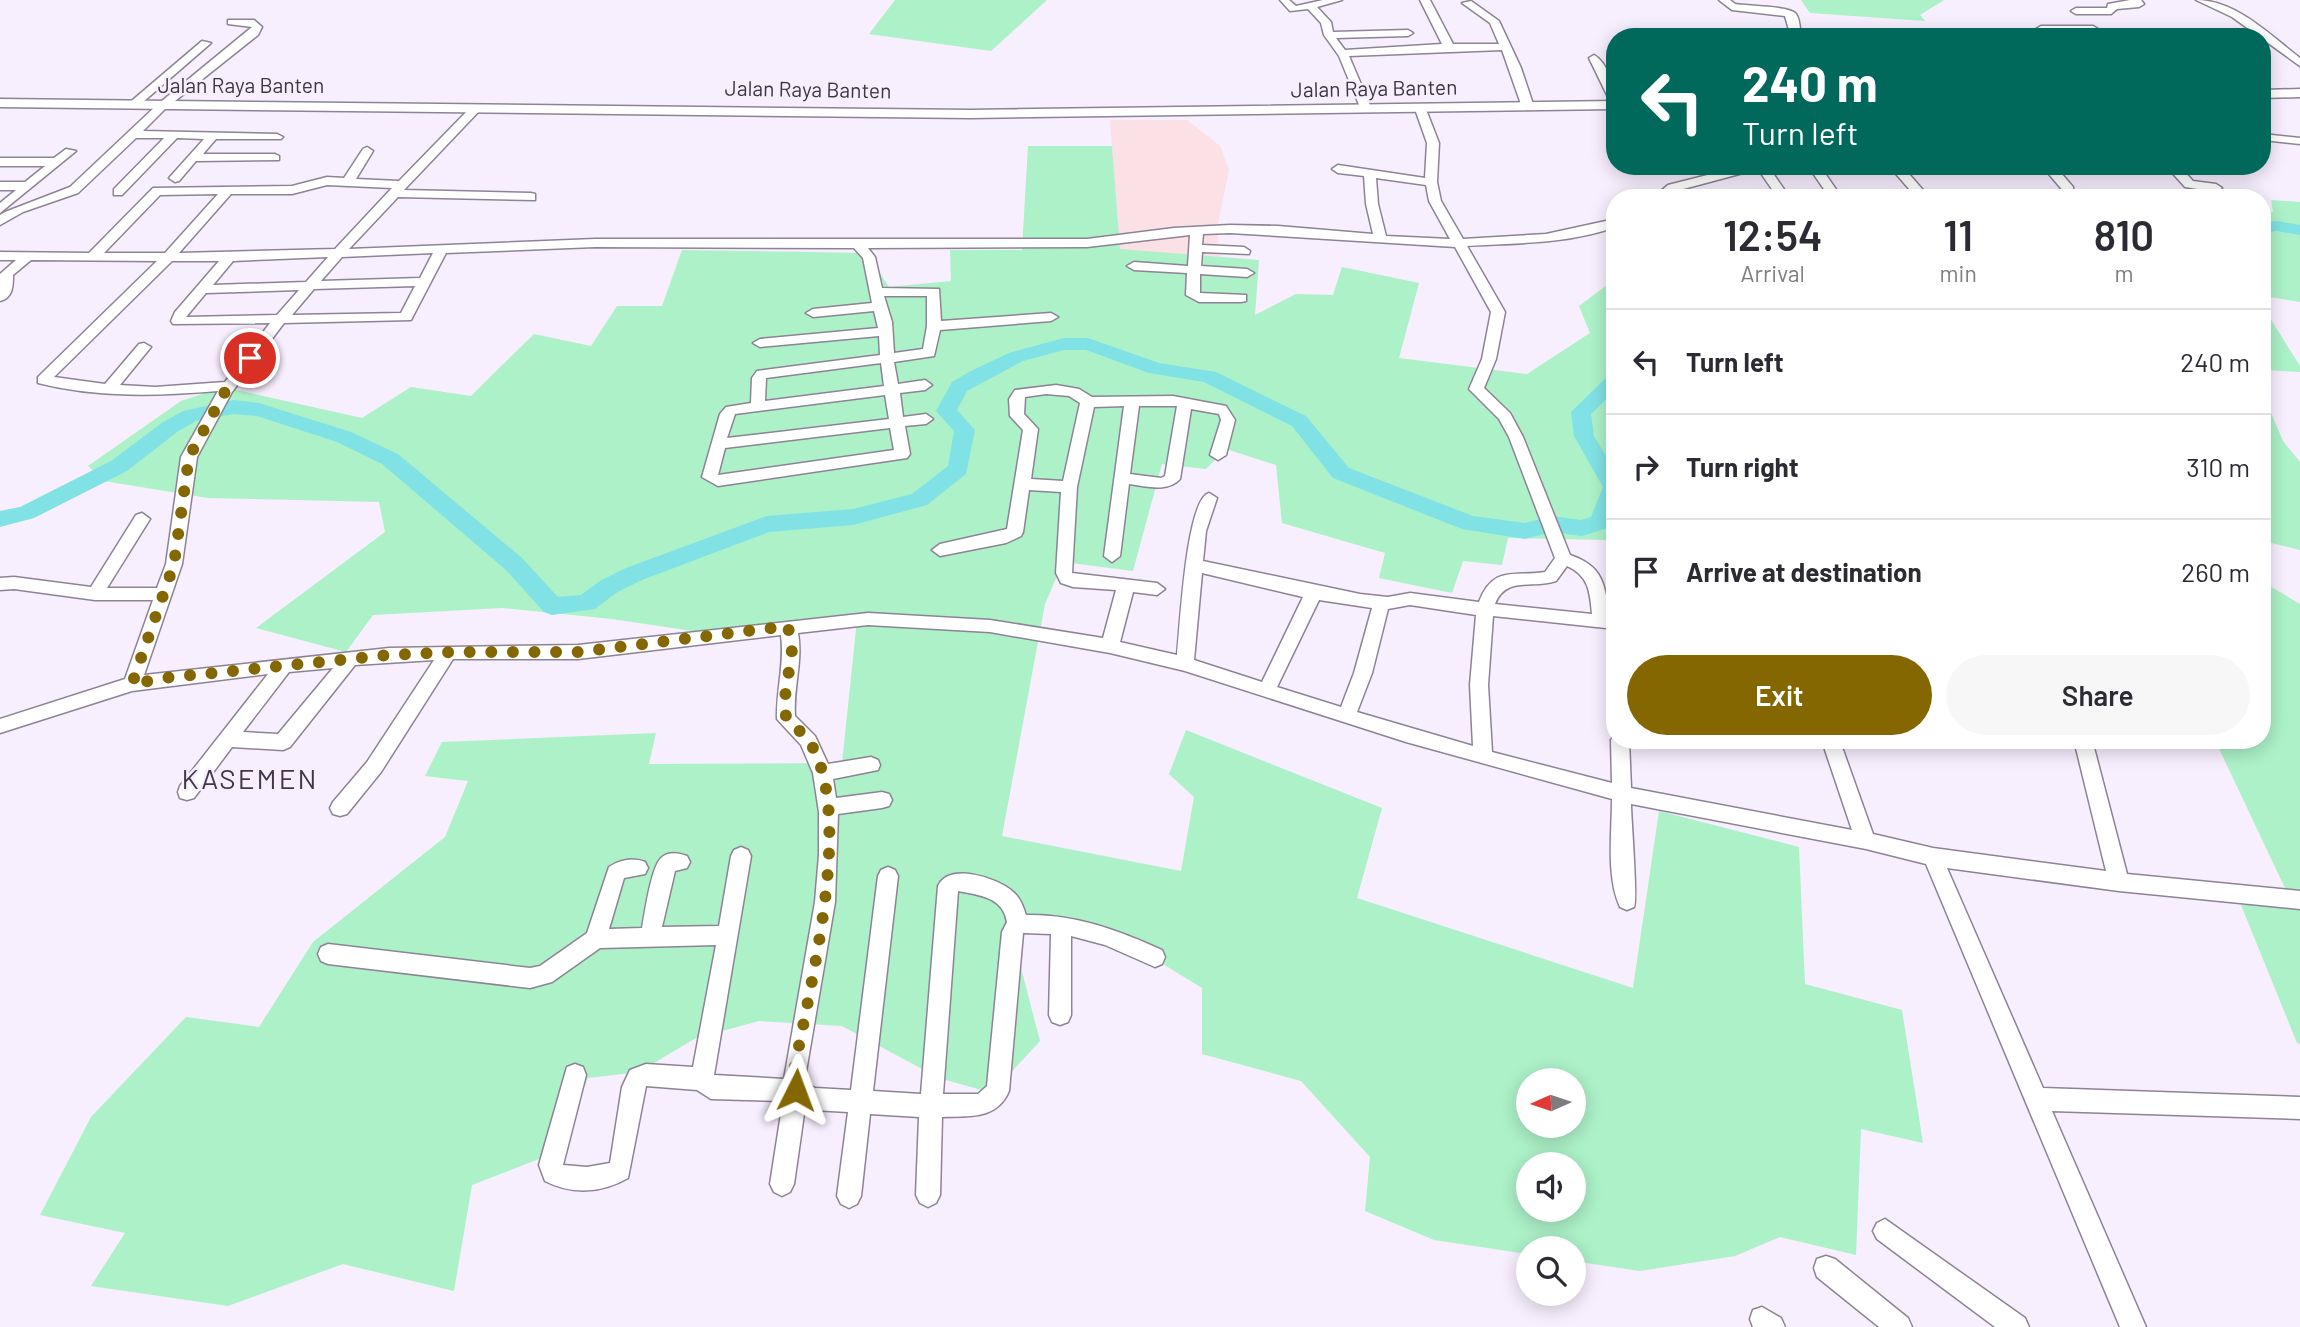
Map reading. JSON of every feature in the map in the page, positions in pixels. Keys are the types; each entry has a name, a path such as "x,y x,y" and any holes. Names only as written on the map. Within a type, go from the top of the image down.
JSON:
{"main road":[{"path":"2271,94 2300,93"},
{"name":"Jalan Raya Banten","path":"0,103 162,107 971,114 1606,105"}],"street":[{"path":"1425,0 1449,47"},
{"path":"1724,0 1732,7 1789,13"},
{"path":"1751,0 1789,13 1795,28"},
{"path":"2067,0 2092,28"},
{"path":"2076,11 2111,11 2112,6 2139,4 2135,0"},
{"path":"2201,0 2236,15 2253,28"},
{"path":"1284,1 1294,9 1329,1"},
{"path":"1467,3 1494,21 1528,107"},
{"path":"1310,6 1326,22 1329,35 1342,53 1366,110"},
{"path":"5,210 57,198 74,190 162,107 246,42 257,27 254,23 232,22"},
{"path":"1329,35 1408,33"},
{"path":"2271,41 2300,63"},
{"path":"132,106 206,43"},
{"path":"1342,53 1506,47"},
{"path":"1594,58 1606,81"},
{"path":"132,684 174,564 189,457 227,388 279,321 337,254 476,108"},
{"path":"1421,109 1433,143 1431,182 1439,208 1498,312 1489,359 1476,389 1505,416 1521,447 1561,556 1583,566 1595,579 1606,615"},
{"path":"132,134 277,137"},
{"path":"118,192 174,135"},
{"path":"175,178 214,135"},
{"path":"2271,138 2300,141"},
{"path":"0,221 5,210 27,186 70,151"},
{"path":"348,182 367,151"},
{"path":"194,158 275,158"},
{"path":"0,162 58,162"},
{"path":"1338,169 1431,182"},
{"path":"1370,173 1372,204 1380,239"},
{"path":"1671,189 1694,177 1706,175"},
{"path":"1903,175 1916,189"},
{"path":"2056,175 2068,189"},
{"path":"2180,175 2189,184 2216,188"},
{"path":"93,256 154,192 292,190 320,181 531,197"},
{"path":"0,186 27,186"},
{"path":"227,191 169,256 43,380 155,392 227,388"},
{"path":"0,256 229,257 595,243 859,246 1087,243 1197,230 1278,230 1424,243 1546,239 1606,226"},
{"path":"1197,230 1193,295 1204,298 1241,298"},
{"path":"859,246 869,257 886,331 887,359 892,389 896,421 902,453 718,481 710,477 729,411 758,405 892,389 925,385"},
{"path":"1196,248 1244,251"},
{"path":"229,257 180,315 178,321 406,317 441,250"},
{"path":"0,297 6,290 7,274 28,256"},
{"path":"1134,266 1247,273"},
{"path":"203,289 425,282"},
{"path":"758,405 758,378 762,374 929,353 934,326 934,292 877,299 813,313"},
{"path":"934,326 1051,317"},
{"path":"760,343 886,331"},
{"path":"109,389 144,347"},
{"path":"940,550 1012,536 1024,485 1031,429 1030,425 1017,416 1017,396 1024,392 1069,392 1085,397 1088,402 1069,487 1065,577 1073,581 1157,589"},
{"path":"1088,402 1185,403 1225,412 1228,420 1218,455"},
{"path":"1112,556 1132,402"},
{"path":"1121,478 1162,483 1172,479 1185,403"},
{"path":"718,444 926,419"},
{"path":"1024,485 1069,487"},
{"path":"1185,664 1198,531 1209,498"},
{"path":"95,594 142,519"},
{"path":"1483,756 1479,685 1485,609 1491,589 1504,580 1550,577 1561,556"},
{"path":"1195,565 1314,592 1382,603 1412,599 1463,608 1606,622"},
{"path":"0,584 14,583 95,594 165,594"},
{"path":"1110,646 1126,585"},
{"path":"1267,689 1314,592"},
{"path":"1346,716 1363,673 1382,603"},
{"path":"0,726 132,684 164,678 350,659 448,653 579,652 788,626 868,619 957,623 1110,646 1185,664 1346,716 1568,781 1667,804 1866,841 1933,857 2119,882 2300,900"},
{"path":"782,1184 796,1090 794,1072 827,889 831,841 824,773 808,739 786,719 785,697 792,650 788,626"},
{"path":"340,808 374,767 448,653"},
{"path":"227,739 275,744 283,742 350,659"},
{"path":"187,792 284,666"},
{"path":"1620,749 1623,873 1627,901"},
{"path":"1834,749 1866,841"},
{"path":"2085,749 2119,882"},
{"path":"824,773 871,765"},
{"path":"829,807 882,800"},
{"path":"702,1079 741,856"},
{"path":"1933,857 2133,1327"},
{"path":"650,936 666,866 670,862 680,862"},
{"path":"596,939 617,873 623,869 638,867"},
{"path":"849,1196 888,876"},
{"path":"575,1075 551,1165 553,1173 560,1178 612,1176 620,1170 633,1087 638,1078 646,1075 702,1079 710,1088 796,1090 813,1099 931,1106 978,1105 988,1102 998,1091 1012,932 1018,924 1016,908 1006,895 956,881 948,886 931,1106 928,1195"},
{"path":"1018,924 1060,925 1106,934 1155,957"},
{"path":"1060,925 1060,1015"},
{"path":"328,954 530,978 545,975 596,939 715,934 727,940"},
{"path":"2035,1099 2300,1108"},
{"path":"1885,1231 2016,1327"},
{"path":"1826,1268 1899,1327"}],"shaded area":[{"path":"1110,120 1187,120 1220,146 1229,170 1217,228 1220,257 1120,250"}],"green space":[{"path":"895,0 1047,0 991,51 869,34"},
{"path":"1801,0 1944,0 1920,15 1925,21 1810,13"},
{"path":"1028,146 1112,146 1120,249 1259,260 1255,315 1296,294 1333,295 1342,267 1419,283 1399,358 1527,374 1590,333 1579,306 1606,286 1606,542 1508,538 1502,565 1463,561 1452,593 1379,578 1385,553 1282,523 1276,465 1226,449 1206,469 1162,464 1133,571 1063,562 1045,604 1002,836 1181,871 1194,797 1169,774 1186,730 1382,808 1357,898 1633,988 1659,811 1799,847 1805,984 1902,1010 1923,1143 1861,1129 1856,1255 1780,1237 1735,1256 1640,1271 1586,1263 1586,1236 1516,1236 1516,1252 1434,1240 1365,1211 1370,1157 1301,1081 1202,1054 1202,988 1127,942 1008,918 1040,1041 992,1093 939,1078 842,1026 759,1021 696,1038 639,1072 588,1078 557,1152 472,1185 454,1291 343,1264 228,1306 91,1286 125,1233 40,1215 91,1117 186,1017 259,1027 313,942 445,837 468,781 425,776 442,742 656,733 649,764 842,763 857,620 699,632 612,619 502,608 373,615 346,652 256,628 385,532 379,502 208,498 104,481 88,466 181,401 223,387 362,418 411,387 471,396 534,334 591,346 617,306 662,306 682,250 867,253 889,287 951,281 950,250 1022,250"},
{"path":"2271,200 2300,202 2300,302 2271,297"},
{"path":"2271,320 2300,366 2300,372 2271,370"},
{"path":"2271,413 2283,441 2300,462 2300,550 2271,543"},
{"path":"2271,587 2300,604 2300,1044 2297,1043 2241,905 2293,905 2219,749 2271,749"}],"waterway":[{"path":"2271,227 2300,230"},
{"path":"0,519 26,513 119,466 170,427 190,416 234,407 259,410 344,437 390,459 514,564 552,606 587,603 608,587 634,574 767,524 853,517 919,500 958,469 965,430 946,411 959,387 1016,357 1064,344 1088,344 1156,369 1209,376 1299,421 1341,473 1470,523 1525,531 1552,524 1582,528 1600,522 1606,507"},
{"path":"1606,388 1581,412 1584,436 1606,473"}],"district":[{"name":"KASEMEN","path":"250,779"}],"route":[{"path":"250,358 226,390 189,457 174,564 132,684 164,678 389,655 579,652 788,626 792,650 785,697 786,719 808,739 824,773 831,841 827,889 794,1072 796,1090"}]}
